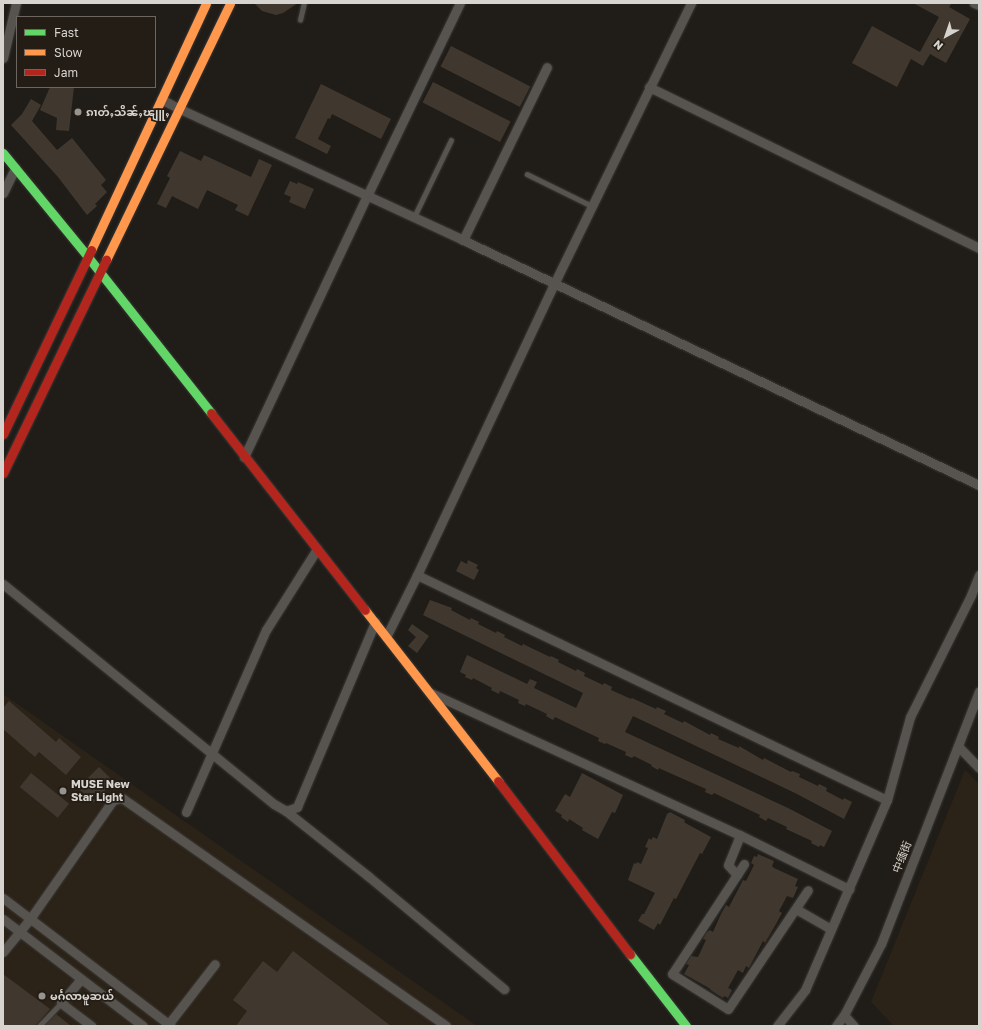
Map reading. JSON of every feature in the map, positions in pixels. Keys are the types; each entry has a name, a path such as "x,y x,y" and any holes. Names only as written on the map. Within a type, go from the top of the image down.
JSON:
{"street":[{"path":"3,58 16,3"},
{"path":"3,434 88,257 206,3"},
{"path":"3,473 230,3"},
{"path":"244,457 460,3"},
{"path":"386,637 554,284 691,3"},
{"path":"974,3 979,5"},
{"path":"464,240 547,67"},
{"path":"649,87 979,248"},
{"path":"161,99 464,240 979,485"},
{"path":"3,153 88,257 375,622 686,1026"},
{"path":"3,193 15,168"},
{"path":"186,812 266,630 317,550"},
{"path":"417,574 887,800"},
{"path":"777,1026 805,990 887,800 910,716 971,596 979,575"},
{"path":"3,584 274,804 286,811 368,876 504,989"},
{"path":"286,811 297,807 375,622"},
{"name":"中缅街","path":"836,1026 844,1015 880,944 979,691"},
{"path":"430,693 740,836 849,889"},
{"path":"958,746 979,768"},
{"path":"3,952 30,919 113,800 122,798 446,1026"},
{"path":"737,875 728,865 740,836"},
{"path":"744,864 672,974 728,1009 808,890"},
{"path":"3,898 169,1025 215,964"},
{"path":"796,909 831,929"},
{"path":"3,919 143,1026"},
{"path":"81,979 61,1003 91,1026"},
{"path":"844,1015 854,1026"}],"lane":[{"path":"300,20 304,3"},
{"path":"414,217 451,140"},
{"path":"527,174 592,206"},
{"path":"40,1026 61,1003"}],"shaded area":[{"path":"3,694 477,1026 3,1026"},
{"path":"965,770 979,784 979,1026 894,1026 871,1002"}],"building":[{"path":"254,3 298,3 283,13 276,15 262,11"},
{"path":"913,3 952,3 949,7 970,19 946,63 930,54 923,66 911,59 897,87 852,63 872,26 920,52 939,17"},
{"path":"451,46 530,86 520,107 441,66"},
{"path":"433,82 511,121 500,142 423,102"},
{"path":"321,84 391,119 381,139 332,114 330,119 328,118 318,139 331,146 327,154 295,138"},
{"path":"50,88 74,88 69,131 56,130 57,118 40,110"},
{"path":"31,99 41,105 32,121 57,150 72,138 106,180 101,185 107,192 95,204 97,206 87,215 58,177 11,125 22,114"},
{"path":"180,151 201,161 204,155 251,177 259,159 272,165 248,216 235,210 238,205 207,190 198,209 172,196 166,208 157,204 170,178 167,176"},
{"path":"290,181 297,184 298,182 314,189 305,209 289,202 291,197 284,194"},
{"path":"468,560 478,565 476,568 479,570 474,580 456,571 461,561 467,564"},
{"path":"430,600 452,608 451,610 470,620 471,618 479,622 478,624 496,633 497,631 505,635 504,637 522,646 523,644 550,657 551,656 559,660 558,662 576,671 577,669 585,673 584,676 603,685 604,683 612,687 611,690 656,709 657,707 666,711 664,714 683,723 684,721 710,735 711,733 719,737 718,739 739,748 739,746 763,760 764,758 791,772 800,774 799,777 818,786 819,784 827,788 826,791 843,800 844,798 852,802 844,819 797,794 633,716 625,732 788,808 832,831 824,847 820,845 819,847 811,843 812,841 786,829 787,827 768,818 766,821 759,817 760,815 714,793 712,795 705,792 706,789 659,768 658,770 651,766 652,765 634,756 632,758 625,755 626,752 598,741 599,738 555,717 553,720 546,716 547,714 526,704 525,706 518,703 519,700 500,691 499,694 491,690 492,688 473,678 472,680 465,677 466,675 460,672 467,655 527,684 530,679 537,682 534,688 576,708 583,693 423,615"},
{"path":"412,624 429,636 417,653 408,646 416,637 408,630"},
{"path":"9,701 56,742 59,738 81,757 66,775 39,752 35,757 3,729 3,708"},
{"path":"99,767 114,782 93,803 78,788"},
{"path":"31,773 69,804 58,818 20,787"},
{"path":"582,773 623,795 615,813 612,812 598,839 582,830 583,828 569,819 568,822 561,817 562,815 555,811 565,794 570,797"},
{"path":"670,812 685,820 684,822 687,824 711,837 702,854 700,853 676,899 674,898 660,925 658,923 654,930 638,921 642,914 644,914 655,893 628,880 634,863 636,864 637,862 641,864 648,848 645,847 649,838 651,840 653,837 657,839 667,814"},
{"path":"758,854 774,861 772,866 774,868 798,879 795,886 798,887 793,898 787,896 779,911 782,913 765,943 763,941 749,968 746,966 743,973 738,970 728,988 732,990 728,998 724,996 723,998 684,974 689,965 686,964 691,956 698,957 706,940 703,939 706,933 710,930 713,932 726,905 729,907 743,880 746,881 754,865 751,863 754,856 757,857"},
{"path":"293,951 391,1026 236,1026 247,1011 233,1000 263,961 277,972"},
{"path":"3,974 50,1009 35,1026 3,1026"},
{"path":"56,1014 71,1026 44,1026"}],"traffic: fast":[{"path":"3,153 88,257 211,413"},
{"path":"630,954 686,1026"}],"traffic: slow":[{"path":"91,250 206,3"},
{"path":"106,260 230,3"},
{"path":"365,610 498,781"}],"traffic: jam":[{"path":"3,434 91,250"},
{"path":"3,473 106,260"},
{"path":"211,413 365,610"},
{"path":"498,781 630,954"}],"place":[{"name":"ၵၢတ်ႇသိၼ်ႇၽျူႇ","path":"78,112"},
{"name":"MUSE New Star Light","path":"63,791"},
{"name":"မင်္ဂလာမူဆယ်","path":"42,996"}]}
